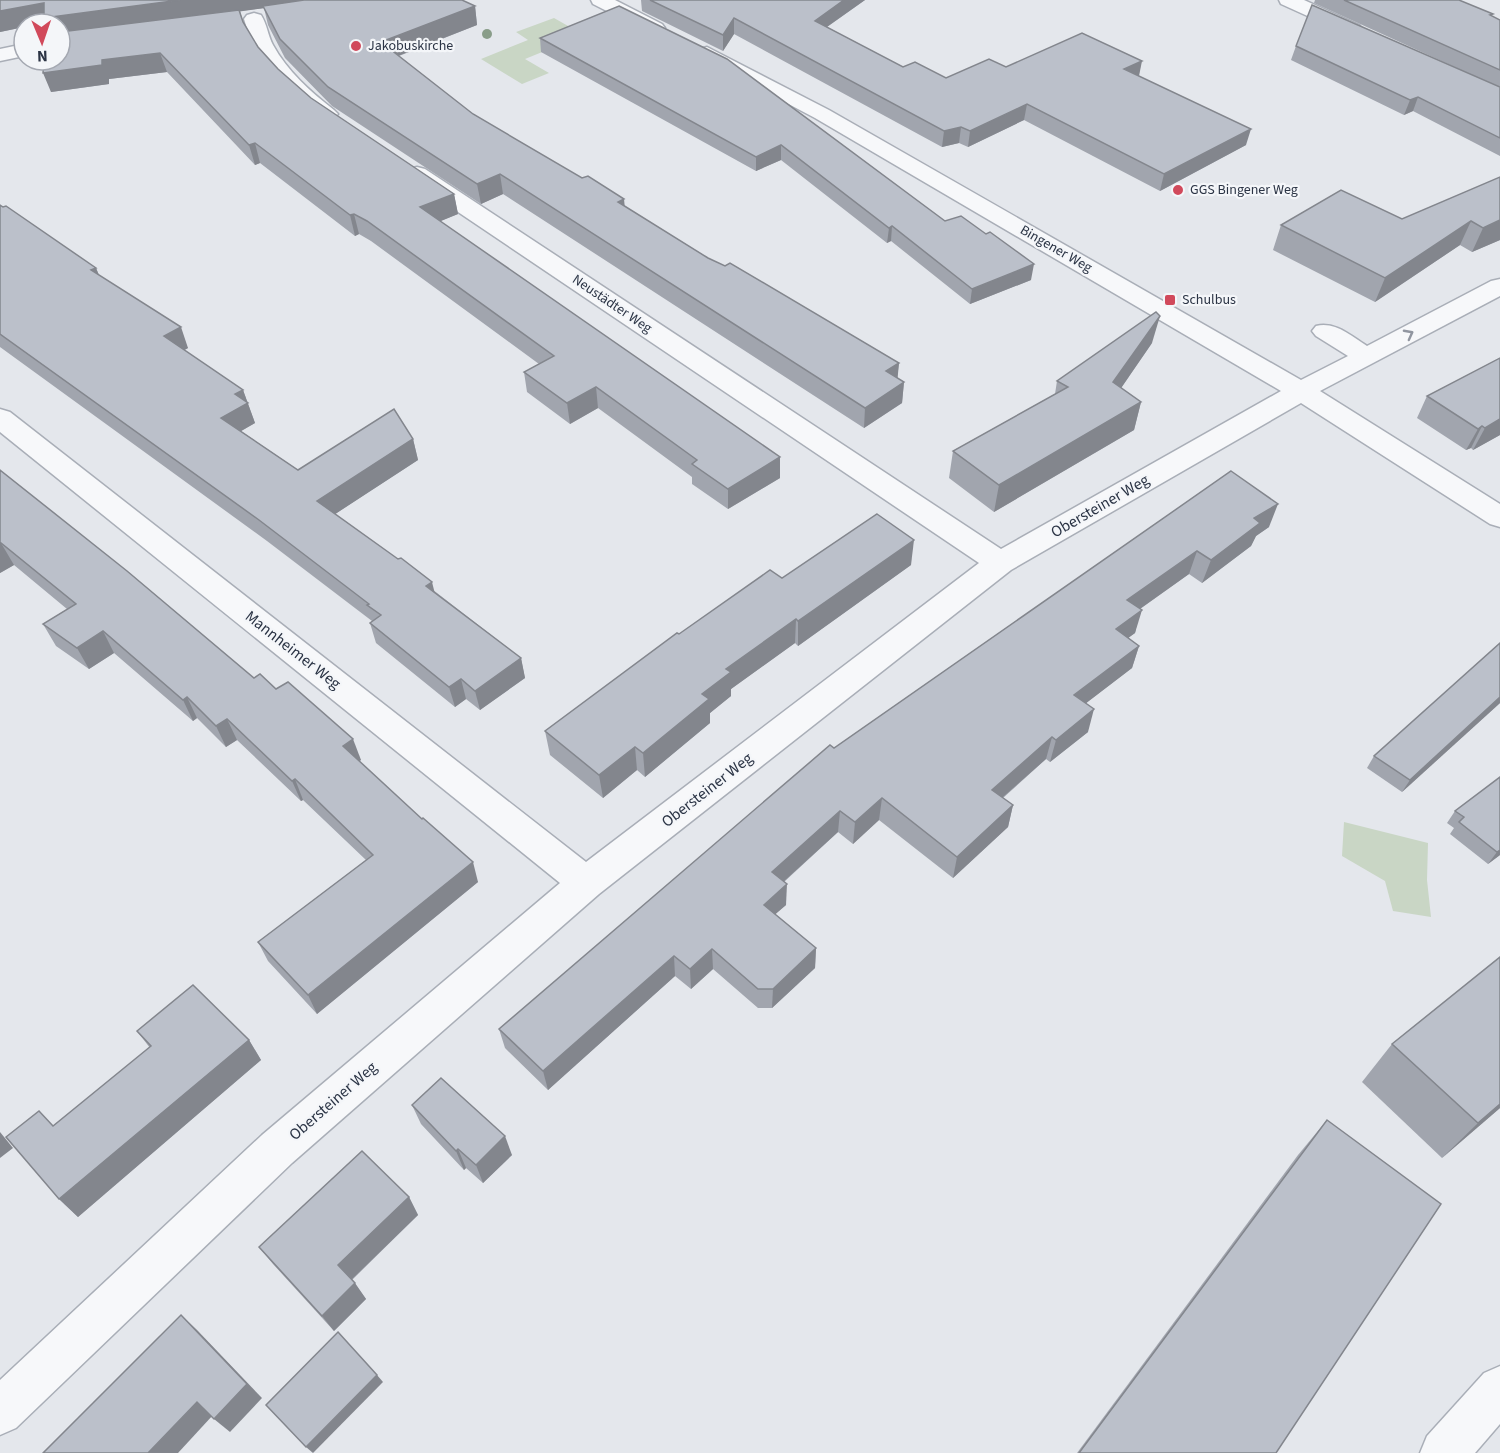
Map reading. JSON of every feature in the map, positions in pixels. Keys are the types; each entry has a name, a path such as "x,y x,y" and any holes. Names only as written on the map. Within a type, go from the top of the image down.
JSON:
{"street":[{"name":"Bingener Weg","path":"600,0 822,114 1301,391 1500,518"},
{"path":"1288,0 1372,38"},
{"path":"252,17 261,45 287,77 324,112 344,125"},
{"name":"Neustädter Weg","path":"393,158 1000,563"},
{"name":"Obersteiner Weg","path":"0,1412 277,1149 586,883 1000,563 1301,391 1500,286"},
{"path":"1324,331 1366,356"},
{"name":"Mannheimer Weg","path":"0,418 586,883"},
{"path":"1444,1453 1500,1389"}],"green space":[{"path":"554,18 584,35 525,59 549,73 522,84 481,59 528,40 516,32"},
{"path":"1344,822 1428,843 1427,880 1431,917 1393,911 1385,881 1342,856"}],"building":[{"path":"0,0 180,0 72,14 72,12 44,12 44,3 0,11"},
{"path":"304,0 462,0 475,6 381,42 473,114 582,178 588,176 624,199 618,202 708,258 725,266 730,263 899,363 886,371 904,382 865,408 500,174 477,184 328,87 280,39 263,6"},
{"path":"650,0 844,0 815,21 903,67 915,62 946,78 989,59 1006,67 1082,33 1142,61 1124,69 1251,129 1164,174 1027,104 970,131 961,127 944,131 734,18 723,35"},
{"path":"1344,0 1459,0 1493,14 1490,15 1500,20 1500,70"},
{"path":"1312,5 1500,87 1500,138 1418,97 1410,100 1296,46"},
{"path":"619,6 727,59 945,221 961,216 986,234 990,232 1034,264 972,289 892,226 889,228 781,145 756,157 540,38"},
{"path":"239,10 243,22 258,47 278,69 311,98 454,194 420,207 780,457 728,489 692,464 697,460 596,387 567,403 524,372 554,356 367,221 354,214 350,215 255,143 249,145 160,53 102,60 102,65 72,69 72,31"},
{"path":"1500,177 1500,220 1483,228 1471,221 1385,278 1281,225 1341,190 1402,219"},
{"path":"0,205 6,206 96,268 91,270 181,327 164,336 243,390 235,394 248,403 221,418 298,470 394,409 413,439 317,501 398,559 401,558 432,582 426,586 521,658 475,691 461,679 449,687 370,623 381,615 367,605 369,604 259,520 0,334"},
{"path":"1156,312 1160,316 1113,382 1141,402 999,485 953,451 1068,387 1057,381"},
{"path":"1500,358 1500,419 1485,428 1482,426 1478,429 1427,396"},
{"path":"0,470 127,571 254,678 260,674 276,689 288,682 353,739 343,746 422,819 473,862 308,995 258,942 373,855 295,779 292,781 227,719 216,726 187,697 183,700 103,631 77,648 43,624 76,604 0,544"},
{"path":"1231,471 1278,504 1254,518 1260,523 1211,560 1197,551 1127,600 1142,610 1116,629 1139,646 1074,695 1094,709 1056,740 1052,737 992,790 1013,805 957,857 882,798 855,822 840,811 772,872 787,884 764,905 816,948 773,989 758,989 712,949 690,969 674,956 543,1071 499,1029 830,745 834,748"},
{"path":"877,514 914,540 726,669 731,672 702,694 709,699 643,753 635,747 599,775 545,731 677,633 679,634 770,570 782,578"},
{"path":"1500,643 1500,697 1410,780 1374,756"},
{"path":"1500,777 1500,850 1497,852 1459,822 1464,817 1455,811"},
{"path":"1500,957 1500,1104 1478,1123 1392,1044"},
{"path":"193,985 249,1040 59,1199 6,1137 39,1111 53,1126 151,1046 137,1031"},
{"path":"441,1078 505,1136 476,1165 458,1149 456,1151 412,1105"},
{"path":"1327,1120 1441,1204 1276,1453 1079,1453"},
{"path":"362,1151 409,1197 338,1265 355,1283 322,1316 259,1247"},
{"path":"181,1315 247,1384 214,1419 197,1402 148,1453 43,1453"},
{"path":"338,1332 377,1375 306,1447 266,1405"}],"place":[{"name":"Jakobuskirche","path":"356,46"},
{"name":"GGS Bingener Weg","path":"1178,190"},
{"name":"Schulbus","path":"1170,300"}]}
